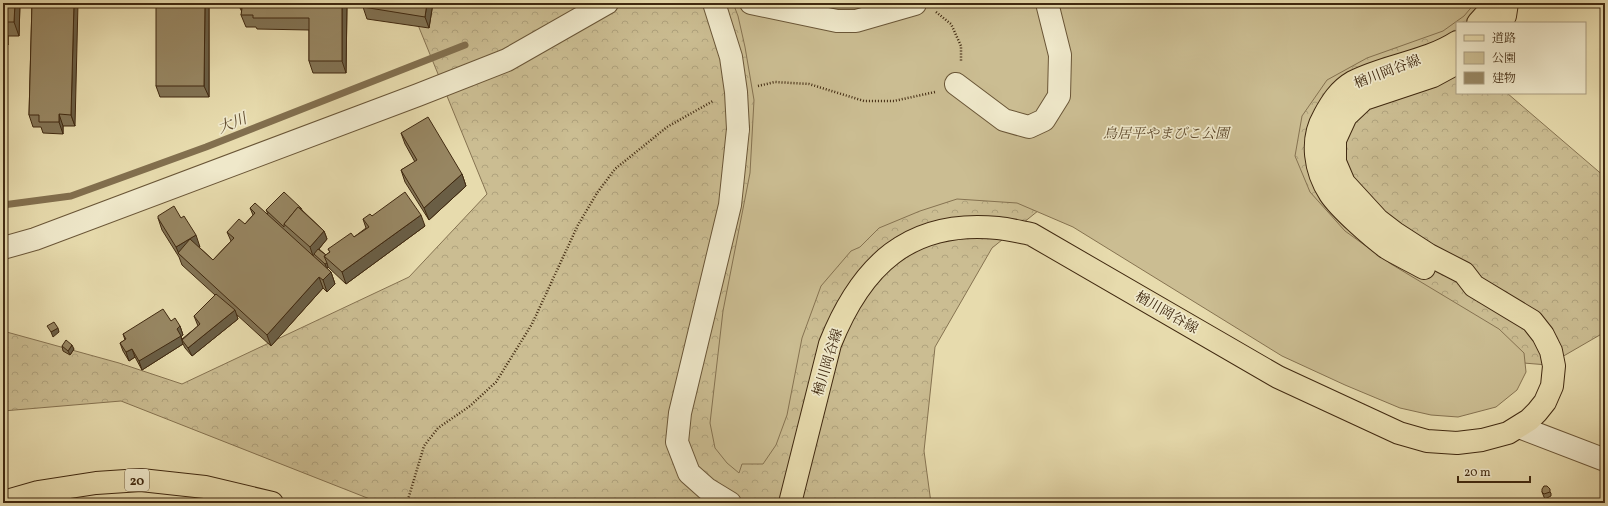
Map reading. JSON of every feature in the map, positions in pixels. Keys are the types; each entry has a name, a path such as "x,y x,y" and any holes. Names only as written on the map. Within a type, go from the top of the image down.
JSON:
{"main road":[{"path":"1479,22 1496,3"},
{"path":"1501,22 1505,16 1507,3"},
{"name":"楢川岡谷線","path":"1456,43 1447,49 1395,66 1352,83 1336,95 1320,123 1315,141 1320,175 1330,194 1346,213 1387,248 1459,287 1474,286"},
{"name":"楢川岡谷線","path":"790,503 830,344 849,301 872,271 897,249 928,234 961,227 998,228 1031,234 1278,377 1399,433 1427,441 1458,443 1482,440 1508,433 1520,427 1529,420 1545,402 1552,386 1554,366 1550,351 1543,335 1532,321 1474,286 1464,273 1429,255 1395,234 1378,220 1344,183 1335,162 1335,140 1346,116 1364,100 1434,76 1456,65"},
{"name":"20","path":"3,502 38,492 96,483 141,480 205,487 262,502"}],"street":[{"path":"3,248 35,239 418,95 506,60 607,3"},
{"path":"714,3 731,57 736,92 738,128 730,205 680,413 677,442 690,473 707,489 730,503"},
{"path":"751,3 837,21 856,21 914,4"},
{"path":"956,84 1004,120 1030,127 1044,120 1059,96 1060,62 1060,55 1047,3"},
{"path":"1520,427 1605,460"}],"path":[{"path":"756,87 775,82 809,84 864,101 894,101 944,89 956,84 962,73 961,46 951,24 934,10 914,4"},
{"path":"406,503 424,446 438,428 470,406 496,382 532,324 578,225 597,193 615,169 667,127 708,102 715,100"}],"green space":[{"path":"409,3 1476,3 1477,22 1456,22 1456,94 1508,94 1605,177 1605,332 1548,365 1486,360 1049,202 992,248 935,347 924,451 931,503 380,503 121,401 3,411 3,331 119,363 182,384 409,277 487,194"},
{"name":"鳥居平やまびこ公園","path":"733,3 1475,3 1464,16 1443,31 1367,58 1327,80 1302,116 1295,156 1310,192 1345,231 1391,264 1499,329 1524,353 1526,372 1517,390 1496,407 1458,417 1431,415 1400,408 1282,356 1073,227 1017,203 957,199 920,211 879,228 860,247 851,251 821,286 802,338 787,415 776,445 763,464 742,464 739,473 727,463 715,448 710,423 723,311 750,173 754,100 745,47 738,16"}],"building":[{"path":"3,3 15,3 14,22 3,22"},
{"path":"32,3 74,3 71,115 59,114 59,122 39,122 39,115 29,115"},
{"path":"156,3 205,3 204,86 156,86"},
{"path":"240,3 342,3 342,61 309,61 309,18 253,18 253,15 241,15 242,8 240,8"},
{"path":"363,3 427,3 425,17 363,7"},
{"path":"428,117 462,174 424,208 401,170 417,160 401,133"},
{"path":"284,192 301,209 298,207 284,224 284,227 266,210"},
{"path":"405,192 421,215 342,272 324,256 330,252 328,249 351,233 354,237 369,227 363,219 370,214 372,216"},
{"path":"255,203 331,272 323,280 319,277 267,335 178,253 190,239 213,260 234,238 227,232 239,219 245,224 255,213 250,208"},
{"path":"174,206 181,218 184,216 196,235 176,247 158,218 158,216"},
{"path":"298,207 324,231 310,247 284,224"},
{"path":"318,249 326,255 324,256 327,263 325,264 314,254"},
{"path":"216,294 235,310 188,348 182,340 200,324 194,316"},
{"path":"163,309 171,321 175,318 180,326 177,329 181,336 139,361 132,349 126,352 120,343 126,339 123,334"},
{"path":"54,322 58,328 51,332 47,326"},
{"path":"66,340 72,345 68,351 62,346"},
{"path":"1544,486 1547,486 1550,489 1550,492 1544,494 1542,492"}],"waterway":[{"name":"大川","path":"3,205 71,196 206,147 465,45"}]}
